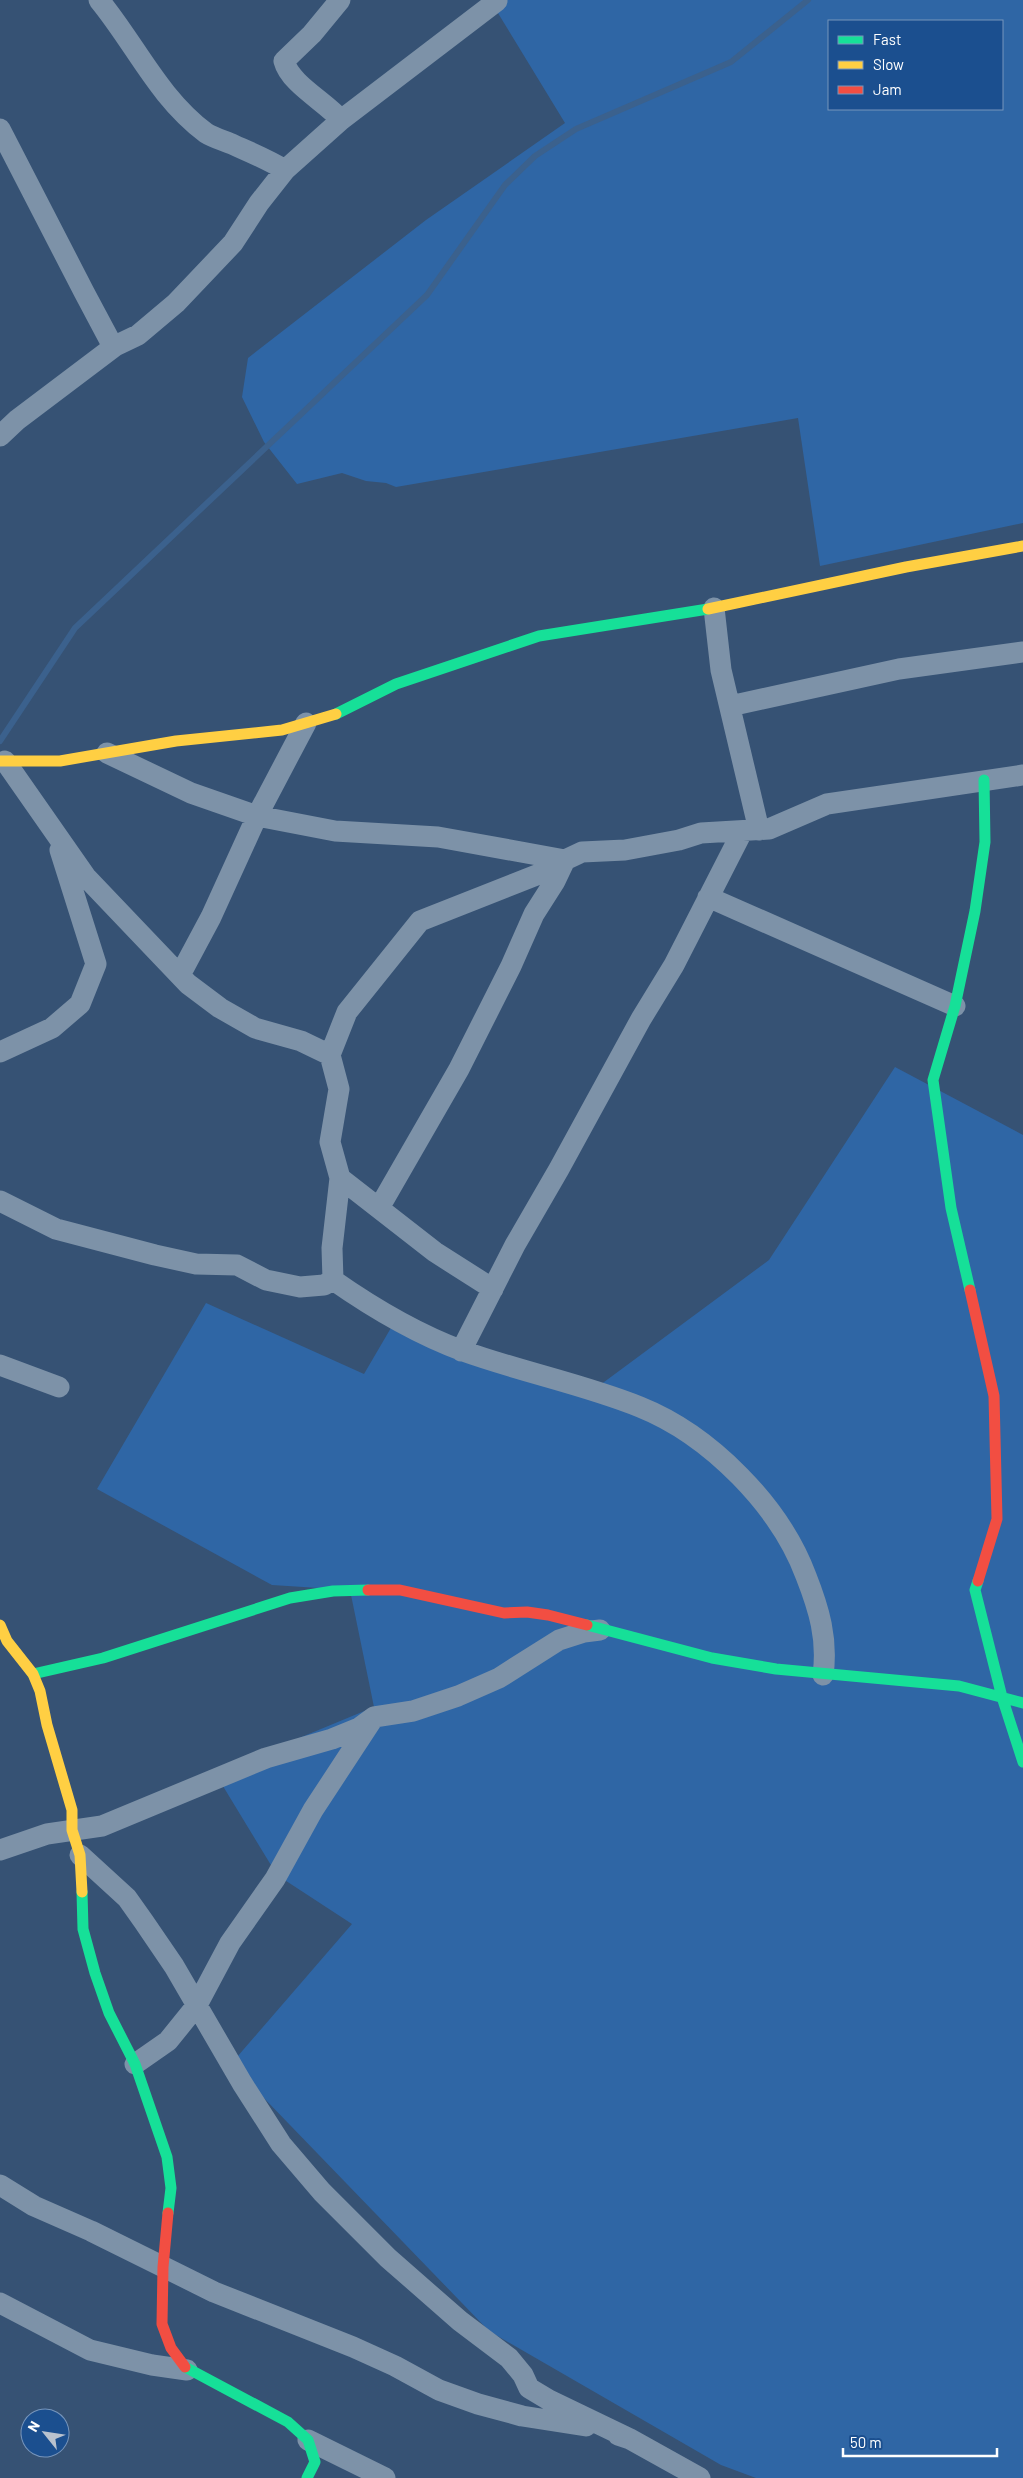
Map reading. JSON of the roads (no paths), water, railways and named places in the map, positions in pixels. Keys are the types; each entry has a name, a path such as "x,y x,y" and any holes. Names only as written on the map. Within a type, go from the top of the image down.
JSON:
{"street":[{"path":"99,0 117,21 161,90 182,112 208,134 270,161 285,170"},
{"path":"340,0 312,34 284,61 286,68 297,81 333,110 341,120"},
{"path":"0,436 17,420 115,346 138,335 176,303 233,243 259,203 285,170 341,120 497,1"},
{"path":"0,129 88,300 109,339 115,346"},
{"path":"2,761 60,761 176,741 282,730 333,715 396,684 539,636 714,608 906,567 1023,546"},
{"path":"461,1351 515,1245 641,1019 674,966 708,897 751,831 730,706 721,670 714,608"},
{"path":"730,706 899,669 1023,652"},
{"path":"180,975 211,917 257,816 306,723"},
{"path":"107,753 191,793 257,816 335,831 438,837 564,862"},
{"path":"2,761 91,882 180,975 220,1008 255,1028 301,1041 330,1055"},
{"path":"334,1280 332,1248 340,1178 330,1142 339,1089 330,1055 347,1012 420,921 564,862 582,852 625,850 679,840 701,833 769,829 827,804 1023,775"},
{"path":"984,780 985,842 976,911 955,1006 933,1080 951,1208 994,1396 997,1519 975,1590 1002,1697 1023,1762"},
{"path":"0,1052 52,1028 80,1004 96,964 54,833"},
{"path":"379,1208 459,1069 511,966 534,914 555,881 564,862"},
{"path":"708,897 955,1006"},
{"path":"340,1178 435,1252 494,1289"},
{"path":"0,1201 56,1229 155,1255 196,1264 236,1265 266,1280 300,1287 324,1285 334,1280"},
{"path":"334,1280 374,1308 461,1351 641,1408 694,1437 737,1474 773,1514 798,1554 820,1614 826,1653 823,1675"},
{"path":"0,1365 59,1388"},
{"path":"33,1674 111,1656 290,1598 333,1591 400,1590 504,1613 527,1612 548,1615 712,1658 776,1670 959,1686 1023,1703"},
{"path":"0,1625 7,1641 33,1674 72,1810 72,1830 80,1855 83,1929 109,2013 135,2064 167,2157 171,2188 163,2267 162,2324 170,2348 187,2370"},
{"path":"0,1850 47,1834 102,1826 266,1758 332,1739 359,1728 374,1717 413,1711 458,1696 498,1678 559,1640 584,1632 602,1630"},
{"path":"135,2064 168,2041 197,2005 241,1924 275,1879 313,1810 374,1717"},
{"path":"80,1855 127,1898 174,1966 242,2083 281,2144 322,2192 388,2258 460,2322 509,2358 523,2375 529,2388 549,2400 630,2439 700,2478"},
{"path":"0,2185 34,2206 91,2231 214,2292 395,2366 439,2390 478,2404 522,2416 578,2424 630,2439"},
{"path":"0,2303 90,2350 152,2365 187,2370 288,2422 308,2440 385,2478"},
{"path":"306,2478 315,2462 308,2440"}],"waterway":[{"path":"0,741 75,628 427,295 505,185 535,156 576,129 731,62 808,0"}]}
